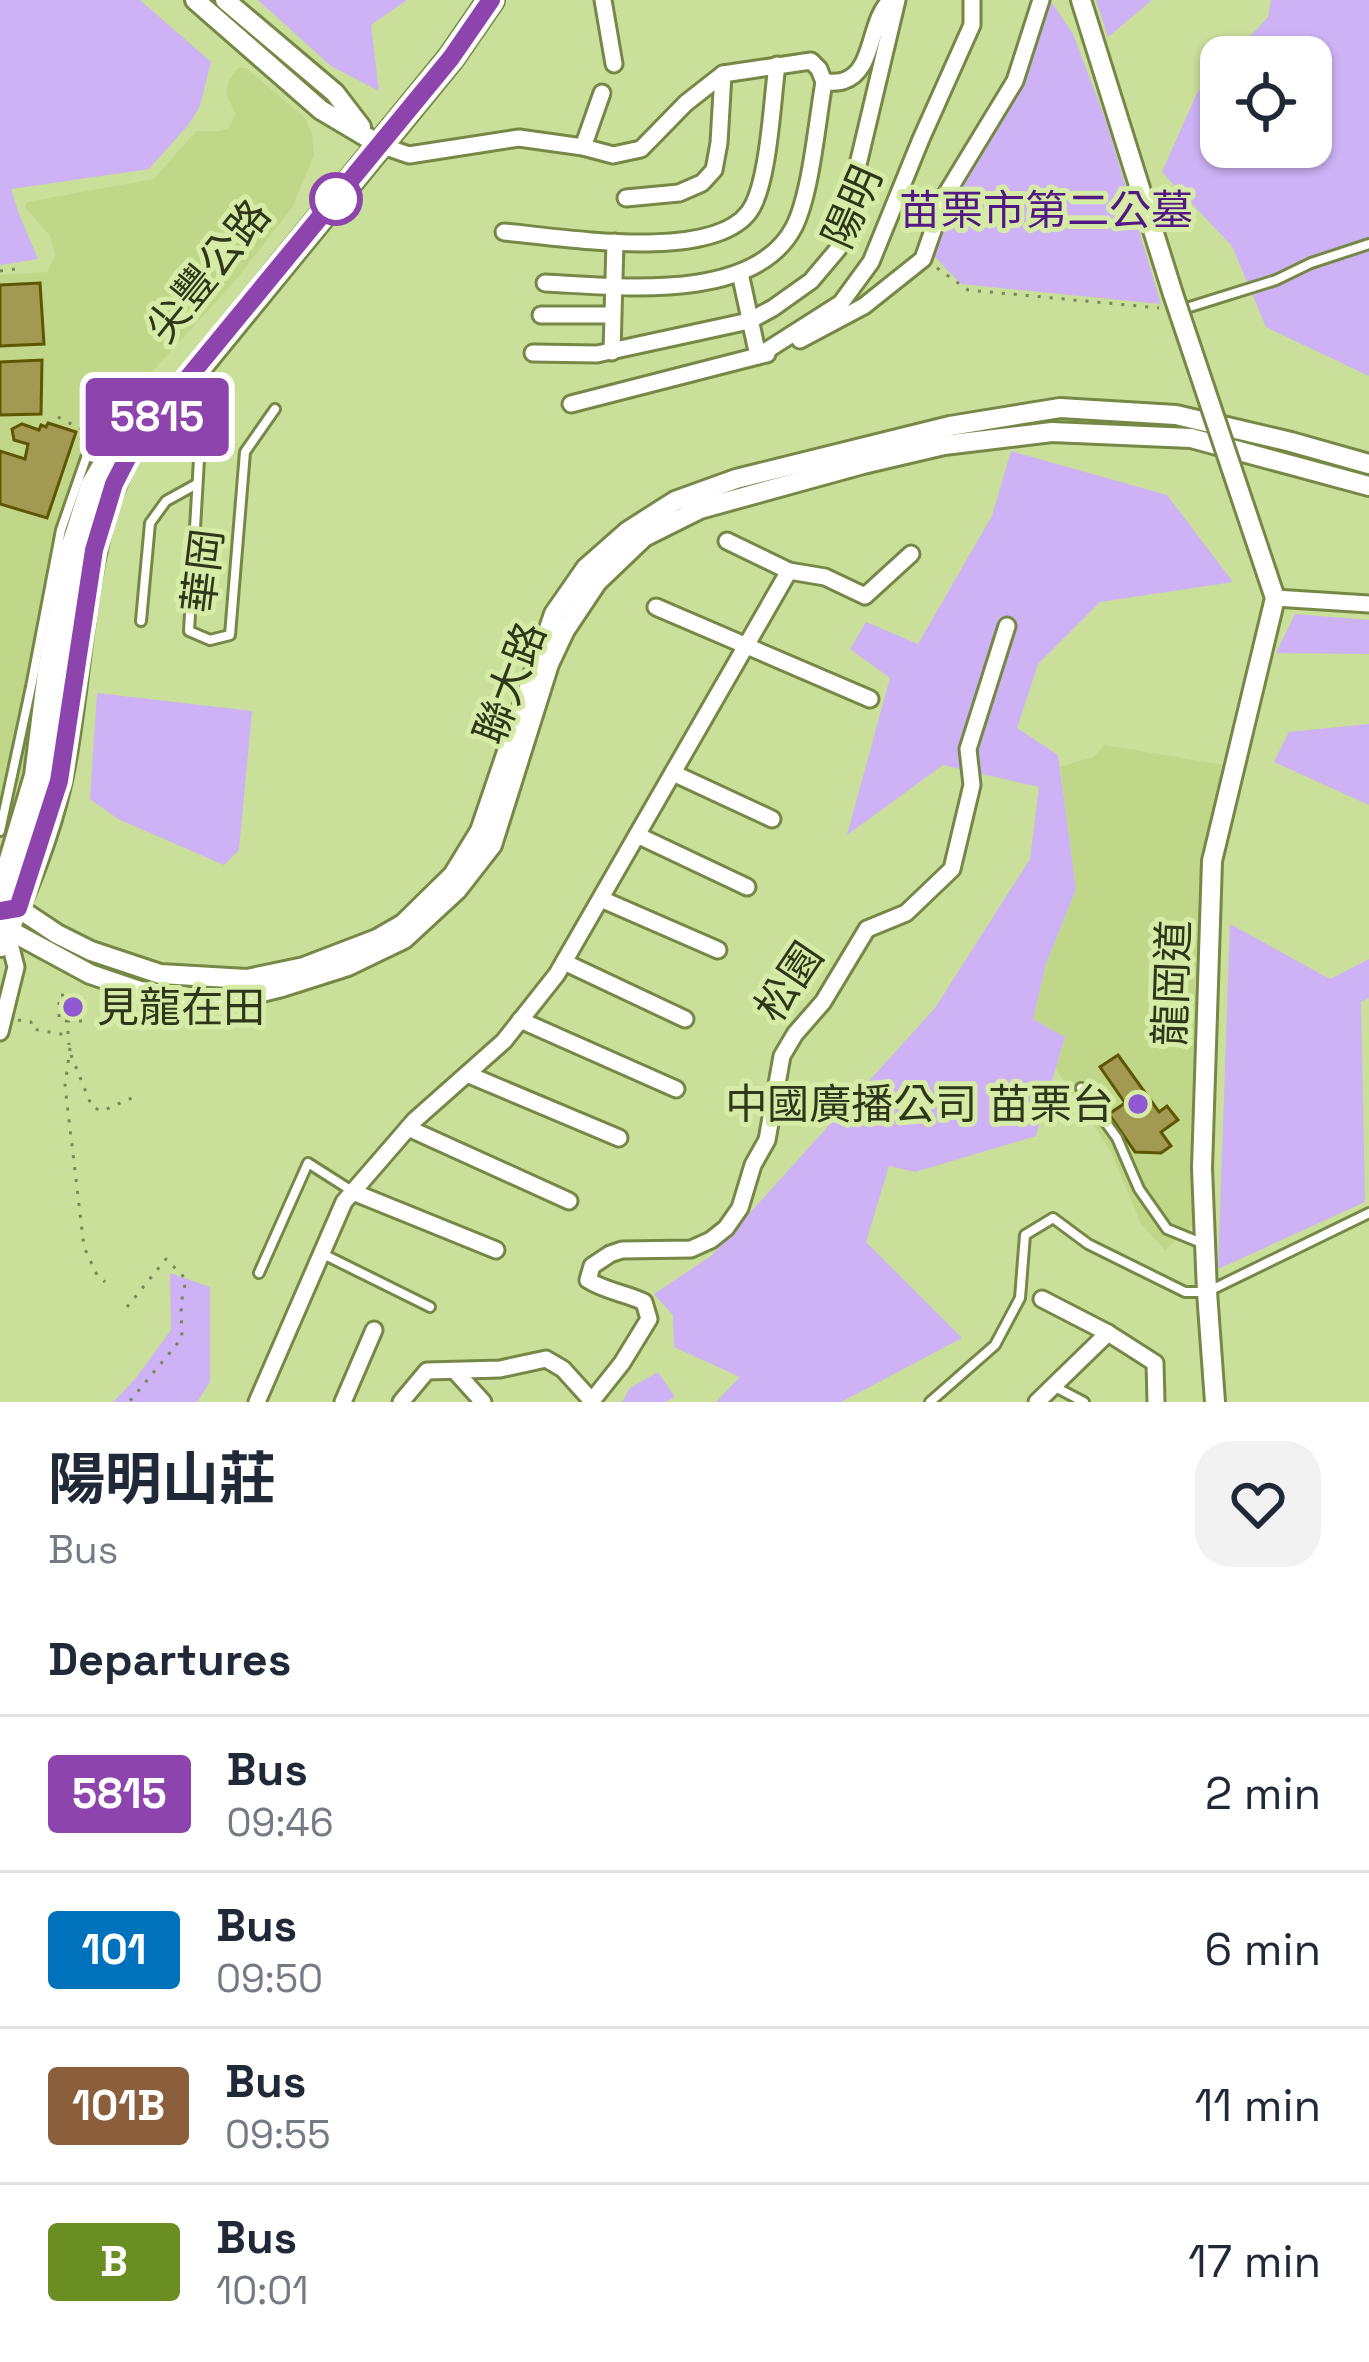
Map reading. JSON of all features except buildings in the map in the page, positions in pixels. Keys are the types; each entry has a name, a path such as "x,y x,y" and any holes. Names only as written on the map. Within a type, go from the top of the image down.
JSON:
{"main road":[{"name":"尖豐公路","path":"4,918 59,781 94,550 114,484 136,441 171,390 374,140 474,0"},
{"name":"尖豐公路","path":"374,140 451,58 491,0"}],"street":[{"path":"195,0 321,110 409,155 519,138 613,155 641,149 723,74 811,61 824,82"},
{"path":"225,0 335,93 374,140"},
{"path":"604,0 614,64"},
{"name":"陽明","path":"545,283 640,288 720,278 740,273 778,250 802,206 824,82 846,81 862,66 881,9 894,0"},
{"name":"陽明","path":"533,353 612,352 749,321 811,281 838,249 894,0"},
{"name":"陽明","path":"571,404 758,356 841,302 871,262 972,25 972,0"},
{"path":"740,273 758,356 778,351 864,306 923,259 945,196 1015,81 1042,0"},
{"path":"1081,0 1275,598 1369,604"},
{"path":"504,232 616,242 688,242 719,234 748,213 762,182 777,65"},
{"path":"626,198 679,193 702,183 714,170 723,74"},
{"path":"583,147 602,93"},
{"path":"612,352 616,242"},
{"path":"541,315 612,315"},
{"name":"聯大路","path":"4,918 107,980 140,991 197,998 238,998 282,987 348,966 404,939 458,890 492,845 549,664 597,582 644,537 700,509 950,426 1060,408 1176,416 1369,464"},
{"name":"聯大路","path":"861,456 1052,432 1191,438 1369,487"},
{"path":"727,541 789,571 825,577 865,596 911,554"},
{"path":"257,1402 344,1202 408,1128 504,1041 564,962 789,571"},
{"name":"龍岡道","path":"1215,1402 1202,1168 1212,861 1275,598"},
{"path":"656,607 870,699"},
{"name":"松園","path":"591,1402 649,1318 644,1302 588,1280 592,1266 622,1250 691,1249 726,1228 740,1208 753,1165 767,1140 782,1056 795,1034 823,1002 867,929 906,913 952,868 972,785 968,749 1006,626"},
{"path":"673,773 772,819"},
{"path":"637,835 747,887"},
{"path":"601,898 718,950"},
{"path":"2,1025 16,967 4,918"},
{"path":"564,962 685,1019"},
{"path":"520,1020 676,1089"},
{"path":"467,1074 619,1138"},
{"path":"408,1128 569,1202"},
{"path":"353,1192 496,1250"},
{"path":"1042,1299 1155,1363 1156,1402"},
{"path":"343,1402 374,1330"},
{"path":"1037,1402 1108,1333"},
{"path":"401,1402 428,1371 500,1369 546,1359 563,1369 591,1402"},
{"path":"455,1371 483,1402"}],"lane":[{"path":"1176,302 1276,280 1369,244"},
{"name":"華岡","path":"171,390 201,425 189,631 210,640 230,635 245,452 274,409"},
{"path":"0,831 61,530 104,421"},
{"name":"華岡","path":"141,621 150,524 166,501 196,484"},
{"path":"0,772 15,767"},
{"path":"1081,1088 1117,1138 1139,1189 1167,1229 1205,1245"},
{"path":"259,1273 308,1163 353,1192"},
{"path":"930,1402 994,1345 1020,1298 1024,1235 1053,1218 1088,1244 1184,1292 1207,1292 1369,1213"},
{"path":"322,1254 430,1306"},
{"path":"1054,1386 1084,1402"}],"path":[{"path":"923,259 968,290 1176,302"},
{"path":"0,271 16,269"},
{"path":"58,417 81,429 81,439 86,427"},
{"path":"59,995 83,996 82,1021 68,1022 59,1020 59,995"},
{"path":"2,1025 31,1022 32,1029 68,1035"},
{"path":"68,1022 70,1048 92,1108 102,1111 133,1098"},
{"path":"70,1048 65,1086 85,1247 105,1282"},
{"path":"127,1307 166,1258 186,1279 182,1338 129,1402"}],"shaded area":[{"path":"238,68 246,68 305,118 314,155 292,208 233,283 110,418 89,460 64,538 27,778 0,796 0,275 47,272 55,256 50,235 25,208 27,202 154,179 196,131 228,129 236,114 226,95 228,82"},
{"path":"1105,745 1224,765 1202,890 1192,1226 1165,1250 1141,1224 1111,1152 1056,1069 1065,1037 1033,1020 1046,964 1076,889 1060,767 1093,757"}],"green space":[{"path":"0,0 140,0 211,62 200,106 149,169 11,189 38,259 0,265"},
{"path":"258,0 407,0 371,25 379,91 331,66"},
{"name":"苗栗市第二公墓","path":"1050,0 1073,34 1106,121 1161,304 961,284 934,256 940,223 1009,111"},
{"path":"1096,0 1152,0 1108,37"},
{"path":"1271,0 1369,0 1369,376 1266,327 1232,246 1162,172 1200,90 1200,168 1332,168 1332,36 1250,36 1268,17"},
{"path":"1011,451 1167,495 1233,582 1100,602 1038,664 1017,728 1058,755 1076,889 1046,964 1033,1019 1065,1037 1036,1136 915,1172 889,1166 866,1242 962,1338 841,1402 716,1402 740,1377 674,1347 673,1315 654,1294 711,1256 935,1008 1030,859 1039,787 943,765 847,835 890,678 850,649 866,622 918,644 992,516"},
{"path":"1295,614 1369,620 1369,654 1276,653"},
{"path":"97,693 252,711 239,850 224,865 118,819 90,799"},
{"path":"1369,724 1369,805 1274,762 1289,732"},
{"path":"1230,924 1330,979 1369,959 1369,998 1361,1002 1365,1202 1218,1269"},
{"path":"170,1273 210,1287 210,1382 197,1402 113,1402 171,1330"},
{"path":"658,1372 675,1397 665,1402 622,1402 630,1388"}],"bus line":[{"name":"5815","path":"0,911 18,908 59,781 94,550 114,484 136,441 451,58 491,0"}],"place":[{"name":"見龍在田","path":"73,1007"},
{"name":"中國廣播公司 苗栗台","path":"1138,1104"}]}
